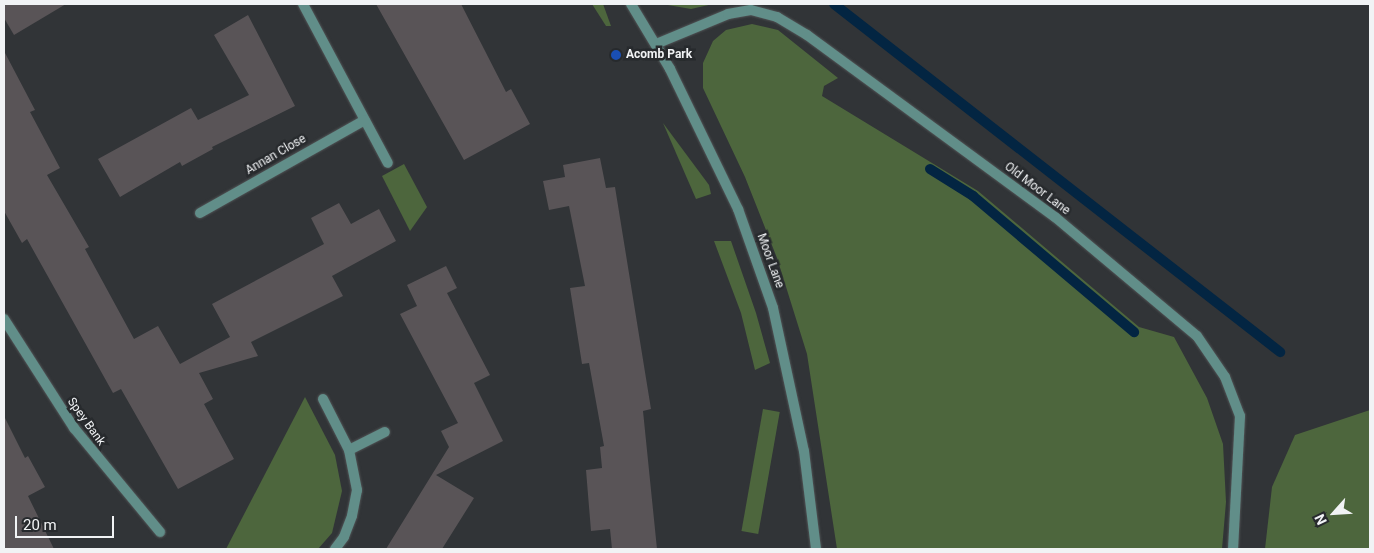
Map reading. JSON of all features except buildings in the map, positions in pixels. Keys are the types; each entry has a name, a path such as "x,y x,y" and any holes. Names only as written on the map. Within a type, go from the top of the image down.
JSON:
{"street":[{"path":"303,4 388,163"},
{"name":"Moor Lane","path":"631,4 656,44 738,209 774,308 804,451 816,549"},
{"name":"Old Moor Lane","path":"656,44 728,14 751,10 777,17 807,35 1055,217 1197,336 1224,377 1240,416 1234,549"},
{"name":"Annan Close","path":"200,213 365,120"},
{"name":"Spey Bank","path":"4,319 74,428 160,532"},
{"path":"323,399 349,450 357,490 352,516 335,549"},
{"path":"349,450 385,432"}],"green space":[{"path":"592,4 603,4 611,26 606,26"},
{"path":"662,4 713,4 691,9"},
{"path":"752,24 778,30 838,78 824,86 822,96 978,191 1139,327 1174,337 1207,398 1223,444 1226,502 1222,549 837,549 807,354 777,258 745,177 703,88 703,63 713,41 726,30"},
{"path":"663,123 709,185 711,194 696,199"},
{"path":"404,164 427,207 410,231 382,176"},
{"path":"714,241 731,241 756,313 770,363 755,370 741,313"},
{"path":"305,397 335,455 342,491 332,533 318,549 226,549"},
{"path":"763,409 780,412 758,534 741,531"},
{"path":"1370,410 1370,549 1265,549 1272,487 1295,435"}],"waterway":[{"path":"834,4 1280,352"},
{"path":"930,169 973,196 1134,332"}],"place":[{"name":"Acomb Park","path":"616,55"}]}
